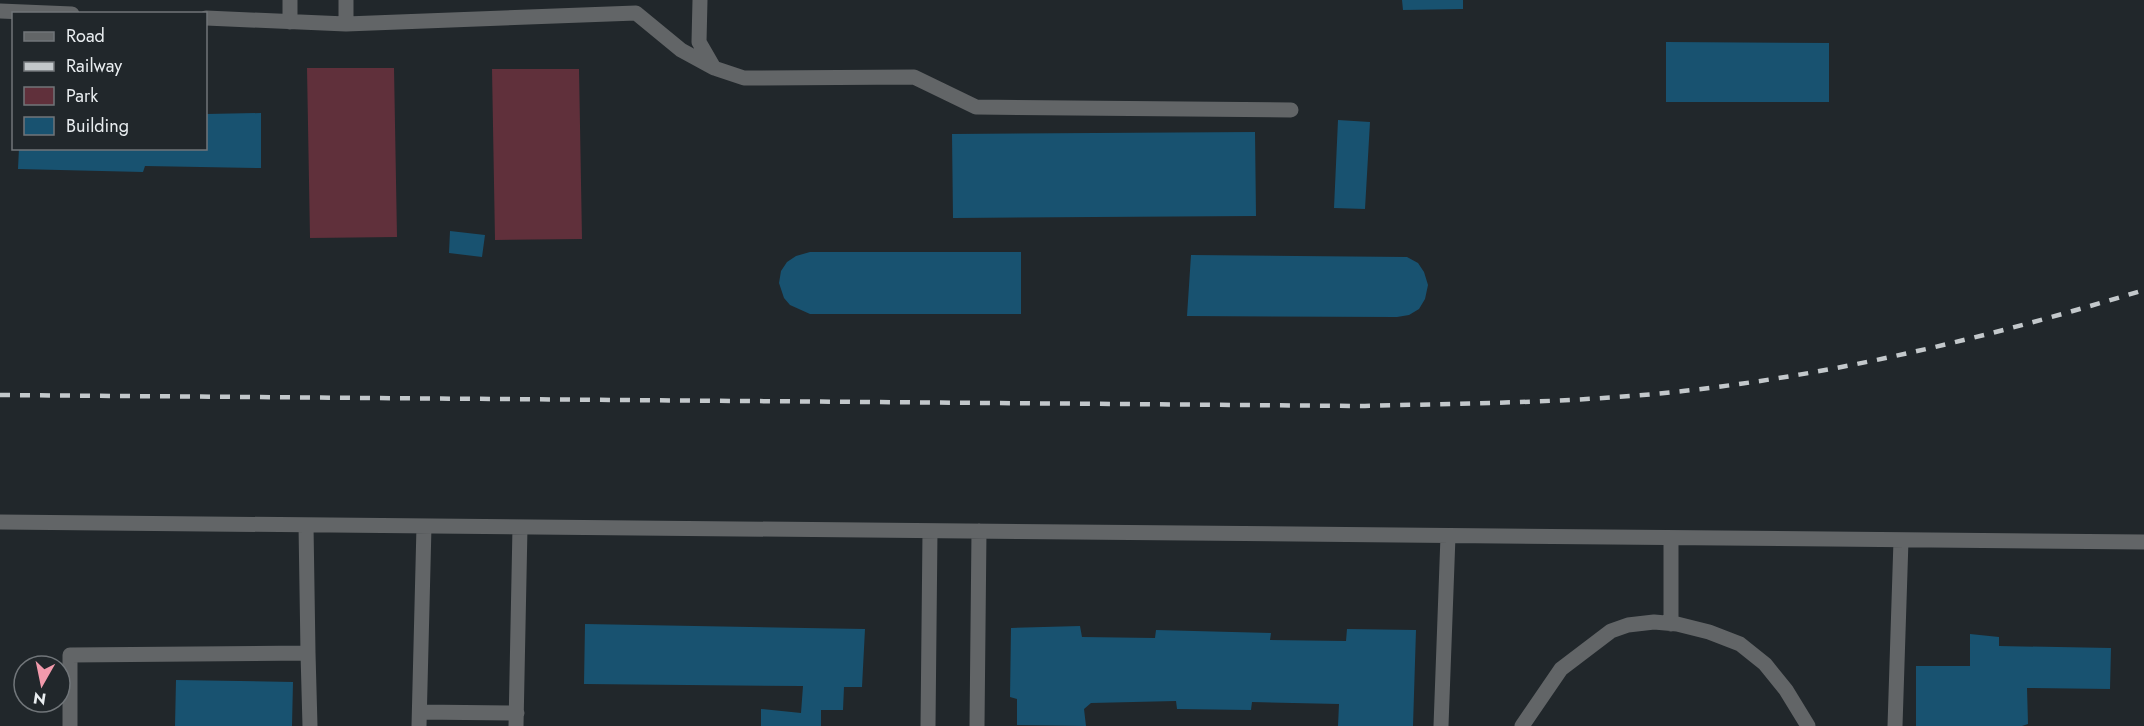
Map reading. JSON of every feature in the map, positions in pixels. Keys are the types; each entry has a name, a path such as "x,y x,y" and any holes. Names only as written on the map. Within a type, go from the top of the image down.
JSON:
{"lane":[{"path":"290,0 290,22"},
{"path":"346,0 346,24"},
{"path":"699,0 699,42 714,68"},
{"path":"0,11 24,12"},
{"path":"207,18 346,24 636,13 681,50 714,68 744,78 914,77 976,107 1291,110"},
{"path":"0,522 2144,542"},
{"path":"306,525 310,726"},
{"path":"424,526 420,719 516,719 520,527"},
{"path":"928,726 930,531"},
{"path":"977,726 979,531"},
{"path":"1441,726 1448,536"},
{"path":"1671,538 1671,624"},
{"path":"1895,726 1901,540"},
{"path":"1522,726 1561,669 1611,632 1628,625 1654,622 1709,632 1740,645 1765,664 1786,690 1808,726"},
{"path":"70,726 70,655 308,653"}],"green space":[{"path":"307,68 394,68 397,237 310,238"},
{"path":"492,69 579,69 582,239 495,240"}],"building":[{"path":"1402,0 1463,0 1463,9 1403,10"},
{"path":"1666,42 1829,43 1829,102 1666,102"},
{"path":"261,113 261,168 145,166 143,172 18,169 19,150 207,150 207,114"},
{"path":"1338,120 1370,122 1365,209 1334,208"},
{"path":"1255,132 1256,216 953,218 952,134"},
{"path":"450,231 485,235 482,257 449,253"},
{"path":"810,252 1021,252 1021,314 810,314 790,305 784,298 779,283 781,271 787,262 796,256"},
{"path":"1191,255 1407,257 1418,263 1428,285 1425,299 1419,309 1409,315 1397,317 1187,316"},
{"path":"585,624 865,629 862,687 844,687 843,710 821,710 821,726 761,726 761,709 801,713 803,686 584,684"},
{"path":"1080,626 1082,637 1155,638 1156,630 1271,633 1270,640 1346,641 1347,629 1416,630 1413,726 1338,726 1339,704 1252,702 1251,710 1177,709 1176,701 1091,703 1084,709 1086,726 1017,725 1017,699 1010,697 1011,628"},
{"path":"1970,634 1999,637 1999,646 2111,648 2110,689 2027,688 2028,724 2022,726 1916,726 1916,666 1970,666"},
{"path":"176,680 293,682 292,726 175,726"}],"railway":[{"path":"0,395 1365,406 1564,400 1683,391 1800,375 1973,338 2144,290"}]}
